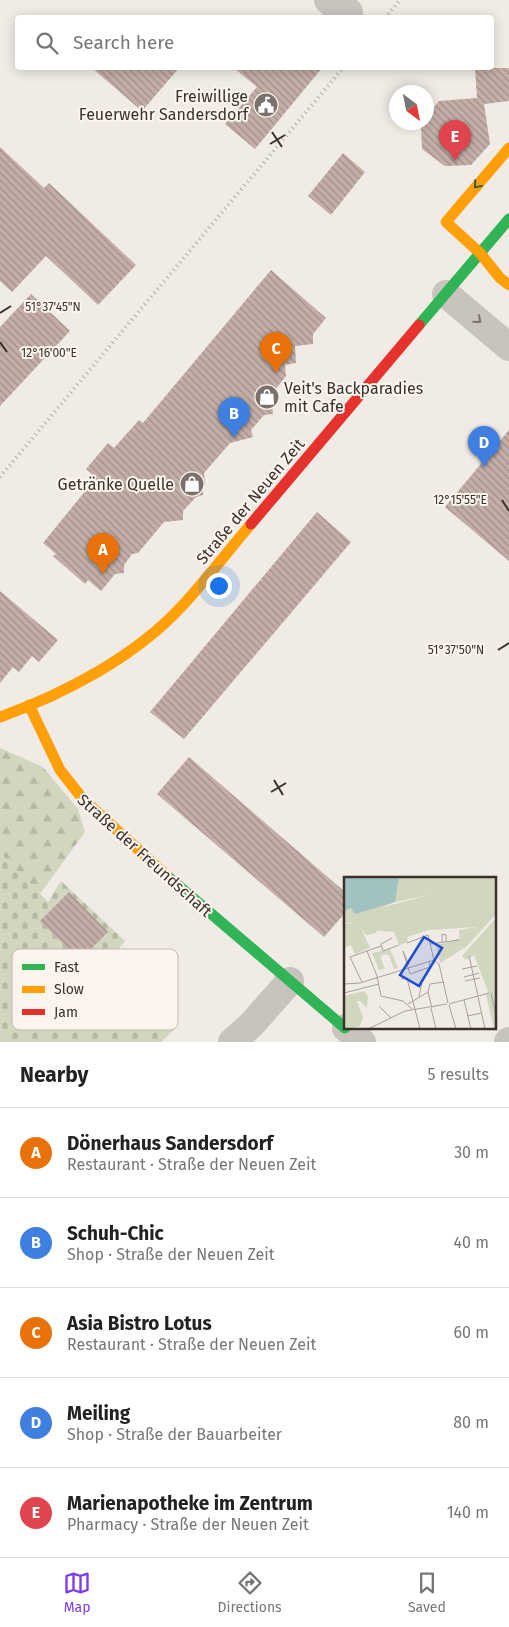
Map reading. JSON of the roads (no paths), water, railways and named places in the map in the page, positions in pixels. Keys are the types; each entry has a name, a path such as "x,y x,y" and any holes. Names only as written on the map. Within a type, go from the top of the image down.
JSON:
{"street":[{"path":"509,148 446,222 480,253 500,278 509,285"},
{"name":"Straße der Neuen Zeit","path":"0,717 70,687 107,666 134,648 181,606 509,219"},
{"path":"446,294 509,347"},
{"name":"Straße der Freundschaft","path":"29,705 60,770 82,798 194,900 344,1026"},
{"path":"232,1042 251,1026 290,981"},
{"name":"Straße der Freundschaft","path":"348,1030 362,1042"}],"railway":[{"path":"388,15 400,0"},
{"path":"0,477 341,70"}],"place":[{"name":"Freiwillige Feuerwehr Sandersdorf","path":"266,105"},
{"name":"Marienapotheke im Zentrum","path":"455,161"},
{"name":"Asia Bistro Lotus","path":"276,373"},
{"name":"Veit's Backparadies mit Cafe","path":"267,397"},
{"name":"Schuh-Chic","path":"234,438"},
{"name":"Meiling","path":"484,467"},
{"name":"Getränke Quelle","path":"192,484"},
{"name":"Dönerhaus Sandersdorf","path":"103,574"}]}
